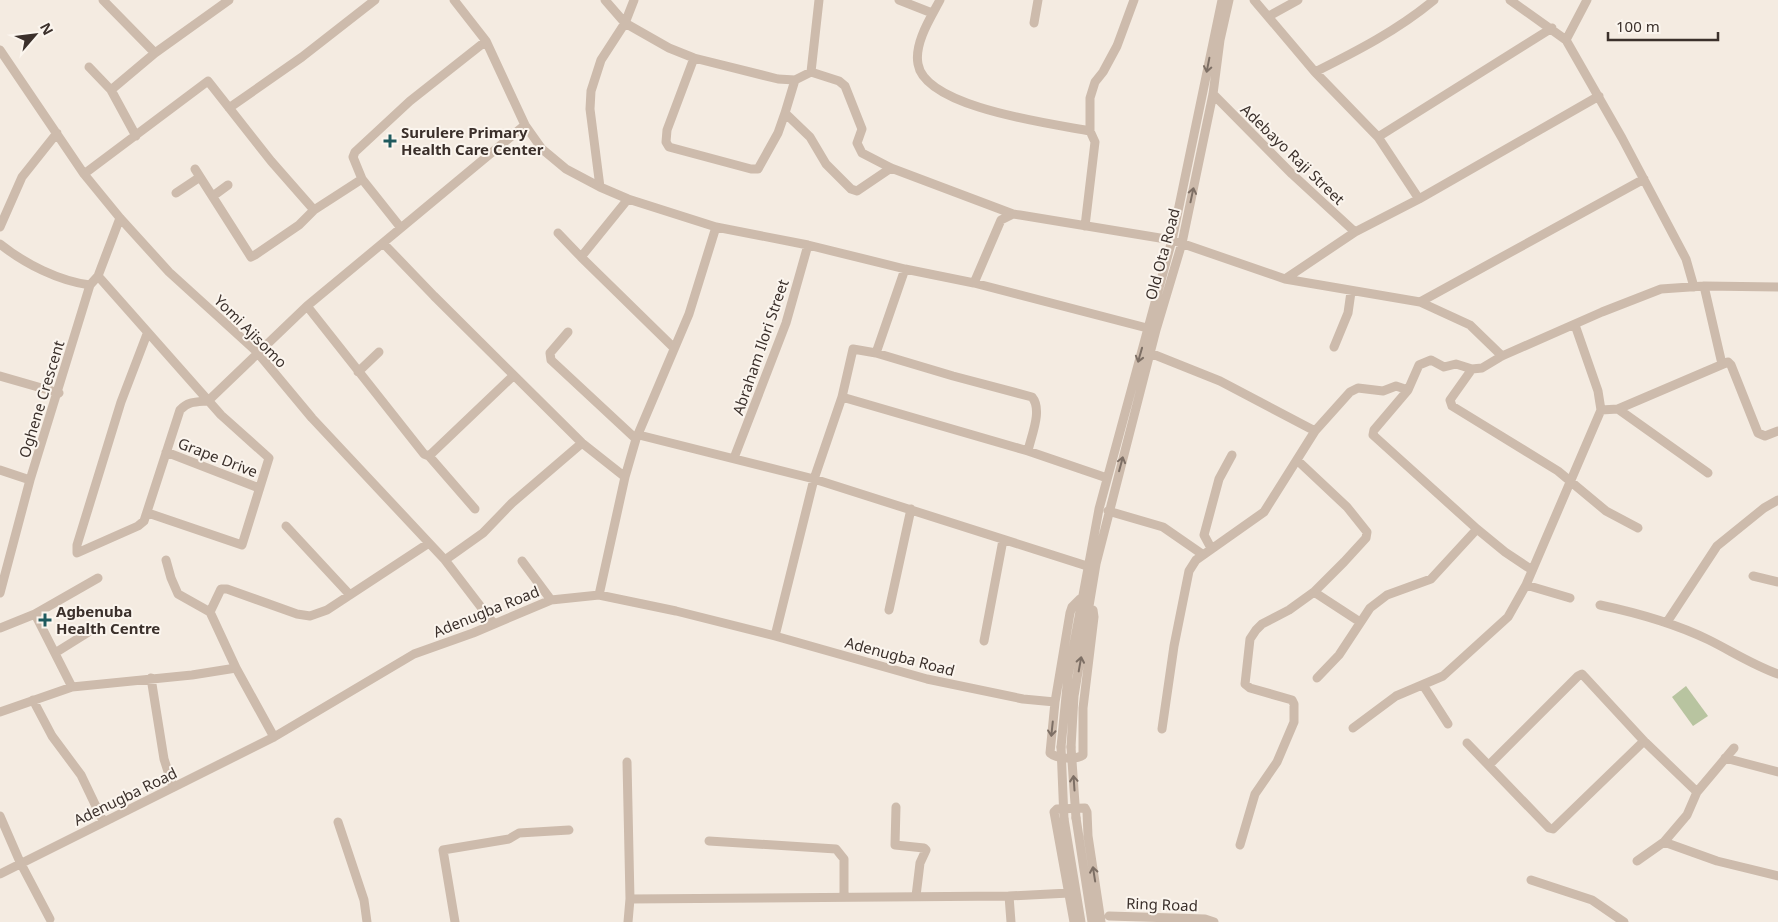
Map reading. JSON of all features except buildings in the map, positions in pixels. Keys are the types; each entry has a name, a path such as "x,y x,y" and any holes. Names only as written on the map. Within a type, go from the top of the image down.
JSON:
{"street":[{"path":"103,0 155,53"},
{"path":"111,90 155,53 228,0"},
{"path":"229,108 302,57 375,0"},
{"path":"454,0 486,41 525,125 553,160 600,187 628,199 716,227 808,245 905,269 974,283 1147,328"},
{"path":"605,0 625,22 668,48 694,58 766,76 795,80 811,72 839,81 846,86 862,129 857,143 858,148 862,153 891,168 1013,214 1172,240 1285,279 1351,292 1420,302 1470,325 1502,356"},
{"path":"600,187 590,109 591,91 601,60 625,22 634,0"},
{"path":"811,72 820,0"},
{"path":"899,0 932,13"},
{"path":"940,0 932,13 921,41 918,65 922,74 941,90 960,100 1001,115 1090,131"},
{"path":"1034,23 1038,0"},
{"path":"1085,226 1095,142 1090,131 1090,98 1092,89 1117,46 1134,0"},
{"name":"Old Ota Road","path":"1104,510 1107,478 1172,240 1222,0"},
{"name":"Old Ota Road","path":"1104,510 1182,243 1213,94 1220,40 1230,0"},
{"path":"1254,0 1315,72 1378,137 1419,199"},
{"path":"1269,16 1298,0"},
{"path":"1315,72 1364,47 1414,17 1434,0"},
{"path":"1510,0 1552,28 1566,40 1599,96 1686,259 1694,287"},
{"path":"1566,40 1587,0"},
{"path":"1378,137 1552,28"},
{"path":"401,228 362,179 352,157 355,152 410,101 486,41"},
{"name":"Yomi Ajisomo","path":"0,51 84,174 120,218 169,272 257,352 312,418 445,560 494,624"},
{"path":"694,58 667,130 666,142 669,146 751,169 758,169 778,133 795,80"},
{"path":"89,68 111,90 136,136"},
{"path":"84,174 208,81 270,161 314,210"},
{"name":"Adebayo Raji Street","path":"1213,94 1292,174 1355,232"},
{"path":"1285,279 1355,232 1419,199 1599,96"},
{"path":"785,112 810,137 826,164 851,189 857,192 891,168"},
{"path":"147,334 104,453 77,546 77,553 138,526 144,520 148,513 180,410 191,402 208,401 307,306 525,125"},
{"path":"0,227 22,177 57,133"},
{"path":"176,193 198,173 251,256 300,225 314,210 362,179"},
{"path":"1420,302 1644,179"},
{"path":"213,196 228,185"},
{"path":"581,257 628,199"},
{"path":"974,283 1002,220 1013,214"},
{"name":"Oghene Crescent","path":"0,593 30,480 59,393 90,285 98,276 120,218"},
{"path":"599,596 625,477 638,437 689,314 716,227"},
{"path":"558,233 674,348"},
{"path":"384,243 513,376 582,443 625,477"},
{"path":"0,244 33,265 76,284 90,285"},
{"name":"Abraham Ilori Street","path":"734,458 786,323 808,245"},
{"path":"876,353 905,269"},
{"path":"98,276 220,415 269,458 242,545 148,513"},
{"path":"1704,286 1722,364"},
{"path":"1532,570 1505,552 1373,435 1374,430 1408,390 1418,365 1431,360 1444,367 1456,364 1472,369 1482,368 1502,356 1602,312 1661,289 1704,286 1778,287"},
{"path":"1334,347 1348,313 1351,292"},
{"path":"307,306 424,454 429,456 475,509"},
{"path":"1353,728 1396,696 1442,676 1497,629 1508,617 1526,585 1601,410 1598,391 1575,325"},
{"path":"568,332 550,353 551,360 638,437 713,455 734,458 814,479 1088,566"},
{"path":"775,636 814,479 842,397 853,349 876,353 1032,397 1036,402 1037,410 1028,451"},
{"path":"358,372 379,352"},
{"path":"1150,353 1220,382 1314,431"},
{"path":"1601,410 1618,409 1728,362 1731,365 1758,433 1765,436 1778,431"},
{"path":"1472,369 1449,403 1558,471 1606,511 1638,528"},
{"path":"0,376 59,393"},
{"path":"429,456 513,376"},
{"path":"1162,729 1174,646 1189,571 1202,554 1264,512 1314,431 1350,392 1358,388 1383,391 1396,386 1408,390"},
{"path":"842,397 1028,451 1107,478"},
{"path":"1618,409 1708,473"},
{"path":"445,560 482,533 512,503 582,443"},
{"name":"Grape Drive","path":"166,452 259,488"},
{"path":"1211,548 1204,535 1219,479 1232,455"},
{"path":"1240,845 1254,794 1277,762 1294,722 1292,700 1247,686 1245,680 1250,639 1262,624 1290,610 1314,592 1366,538 1367,532 1347,507 1297,460"},
{"path":"0,470 30,480"},
{"path":"1667,622 1717,546 1764,508 1778,500"},
{"path":"889,610 910,509"},
{"path":"1104,510 1164,526 1202,554"},
{"path":"1081,922 1064,819 1061,747 1068,676 1081,598 1104,510"},
{"path":"1092,922 1076,818 1071,747 1074,696 1091,604 1104,510"},
{"path":"286,526 350,595"},
{"path":"1317,678 1339,654 1370,608 1387,595 1431,578 1477,528"},
{"path":"984,641 1003,540"},
{"path":"210,612 221,589 227,589 279,608 310,616 327,610 429,543"},
{"path":"166,560 170,578 178,594 210,612 236,668 274,737"},
{"path":"522,560 551,600"},
{"path":"1754,576 1778,582"},
{"path":"0,628 35,614 98,578"},
{"path":"1526,585 1570,598"},
{"path":"1314,592 1360,622"},
{"name":"Adenugba Road","path":"0,874 20,862 274,737 414,654 551,600 599,596 676,611 775,636 927,679 1023,699 1055,702"},
{"path":"1081,598 1072,607 1070,613 1055,702 1050,753 1057,758 1081,757 1084,754 1083,708 1094,616 1091,604"},
{"path":"1600,604 1650,615 1709,640 1752,665 1778,674"},
{"path":"35,614 72,687"},
{"path":"55,653 95,628"},
{"path":"0,712 72,687 192,675 236,668"},
{"path":"1489,765 1582,674 1644,741 1698,792"},
{"path":"151,678 164,758 172,787"},
{"path":"1423,685 1448,724"},
{"path":"33,700 52,736 81,775 104,822"},
{"path":"1466,743 1549,828 1554,829 1644,741"},
{"path":"1637,861 1664,842 1687,815 1698,792 1734,748"},
{"path":"1726,758 1778,772"},
{"path":"627,762 630,899 628,922"},
{"path":"896,807 895,845 924,848 926,850 920,863 916,896"},
{"path":"1074,922 1054,812 1057,809 1085,808 1087,812 1088,836 1101,922"},
{"path":"0,816 20,862 50,919"},
{"path":"338,822 364,900 368,922"},
{"path":"455,922 444,850 509,839 519,834 569,830"},
{"path":"709,841 836,849 844,859 844,896"},
{"path":"1664,842 1717,861 1778,876"},
{"path":"1531,880 1592,900 1624,922"},
{"path":"630,899 1009,896 1069,893"},
{"path":"1009,896 1011,922"},
{"name":"Ring Road","path":"1109,916 1182,921 1205,919 1214,922"}],"green space":[{"path":"1686,686 1708,716 1693,726 1672,697"}],"place":[{"name":"Surulere Primary Health Care Center","path":"390,141"},
{"name":"Agbenuba Health Centre","path":"45,620"}]}
